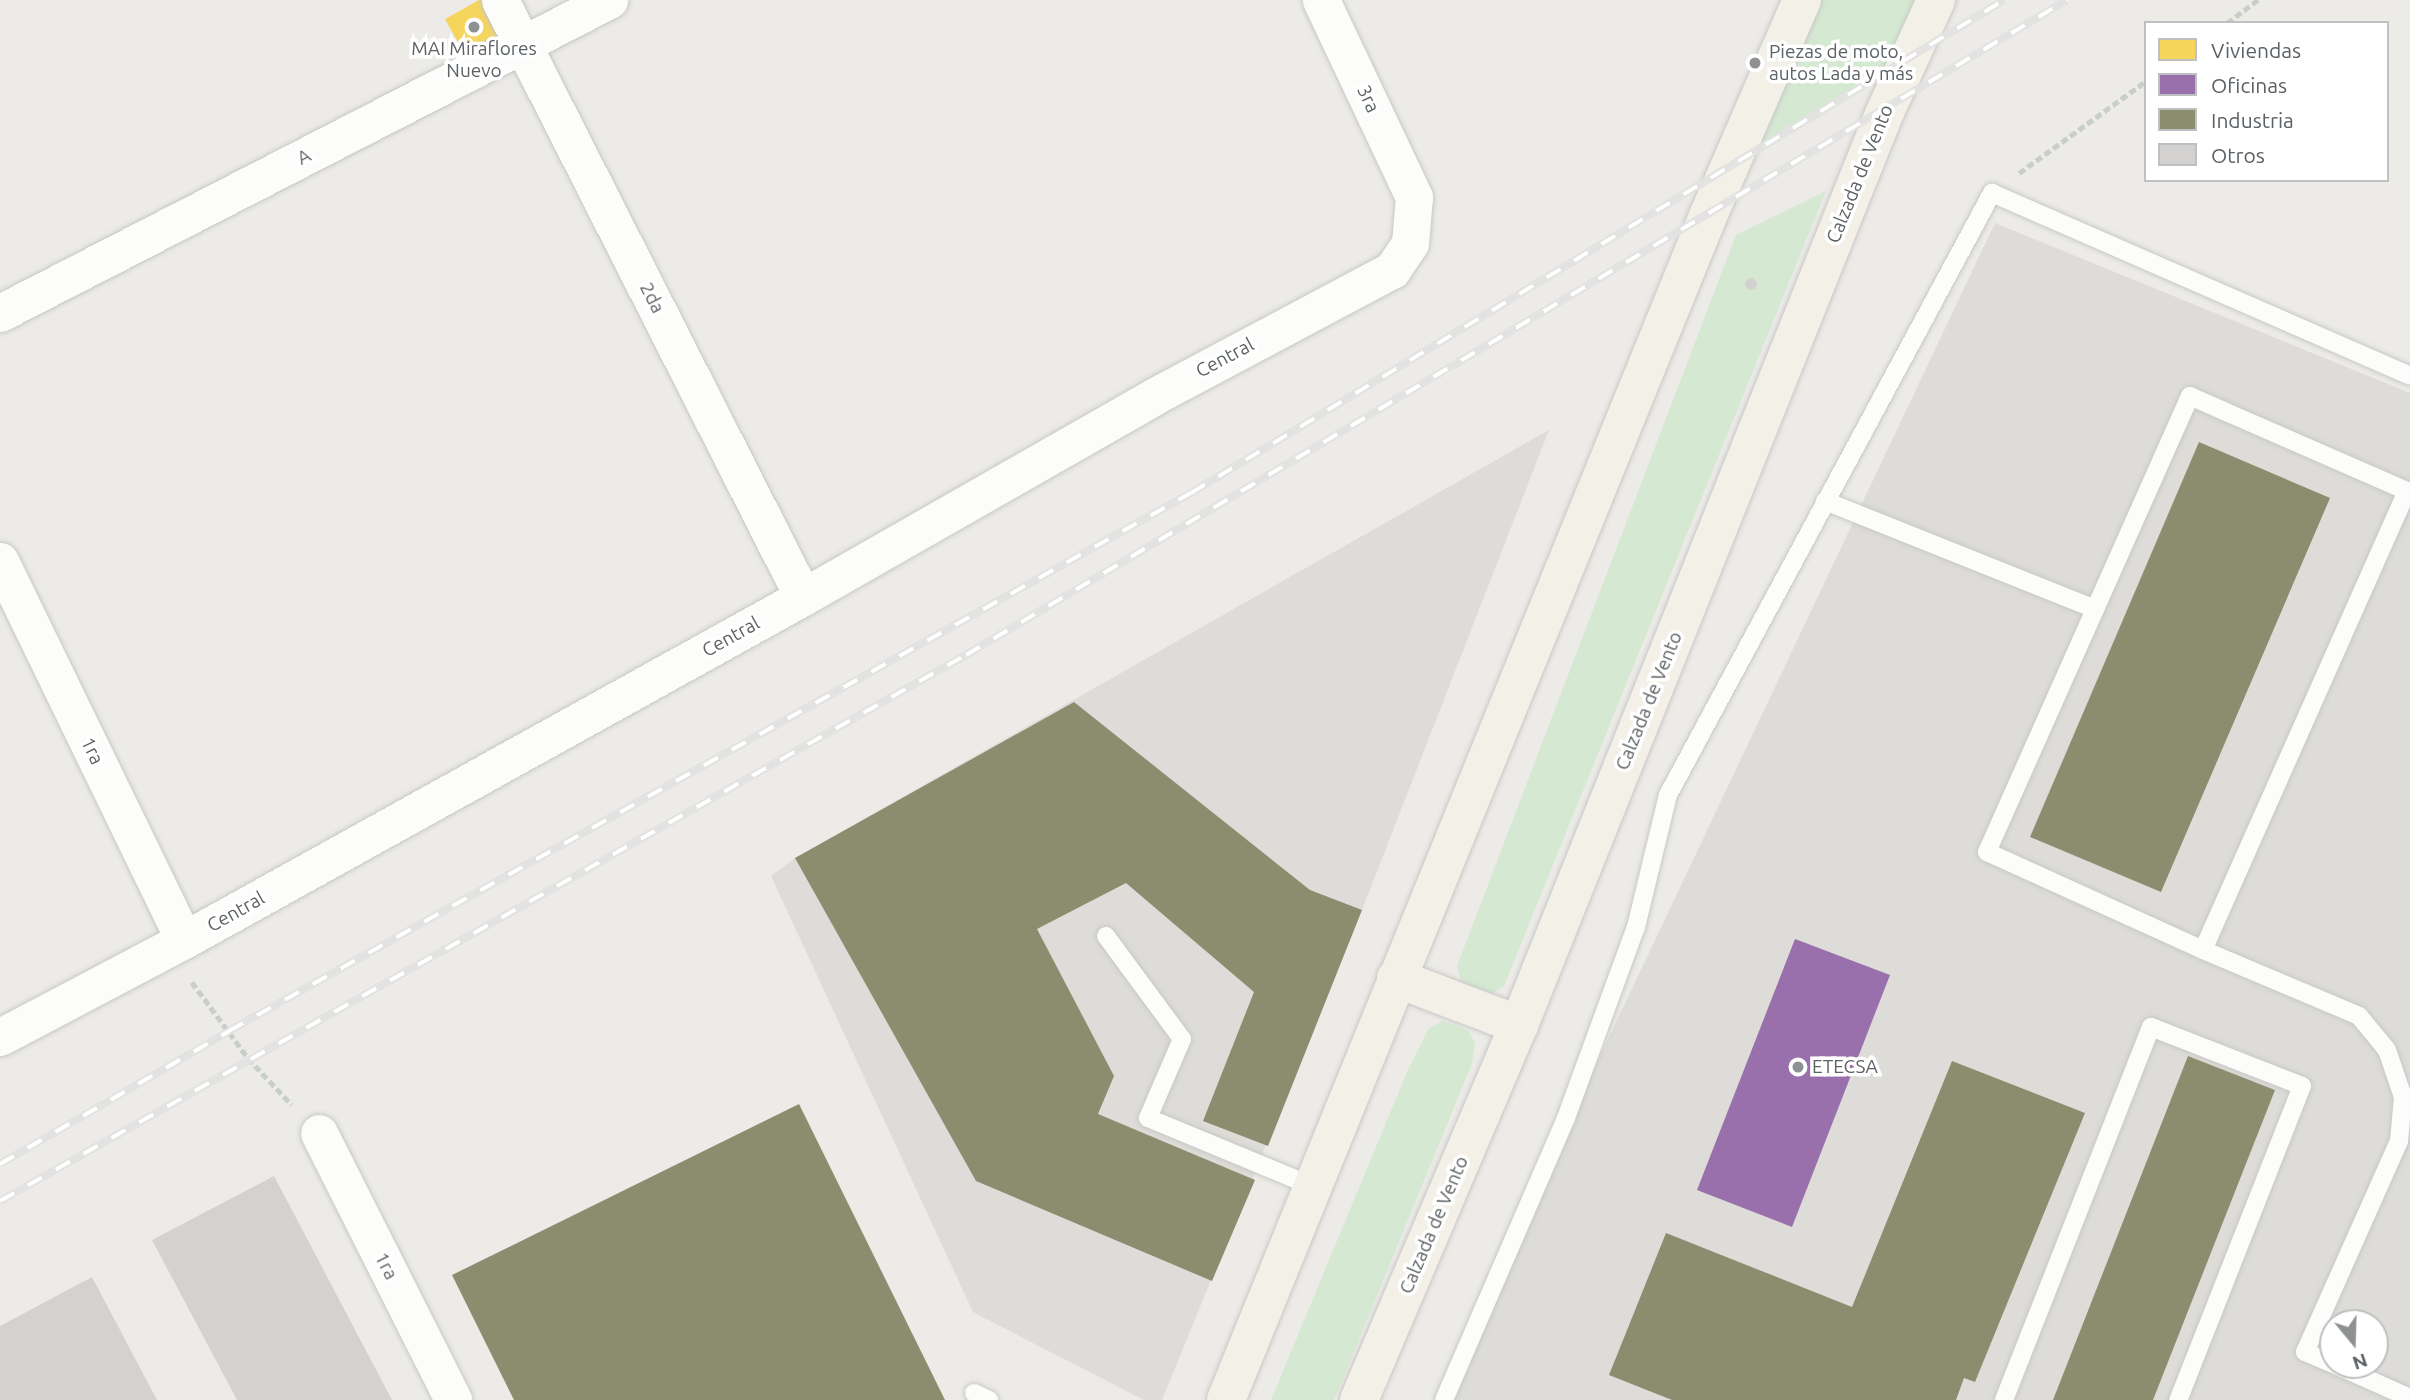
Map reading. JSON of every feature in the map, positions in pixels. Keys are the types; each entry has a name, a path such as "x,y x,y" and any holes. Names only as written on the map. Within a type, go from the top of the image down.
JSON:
{"main road":[{"path":"1226,1400 1708,216 1802,0"},
{"name":"Calzada de Vento","path":"1360,1400 1519,1025 1885,112 1936,0"},
{"path":"1396,978 1519,1025"}],"street":[{"name":"2da","path":"500,0 803,597"},
{"name":"A","path":"0,313 608,0"},
{"name":"3ra","path":"1321,0 1414,197"},
{"name":"Central","path":"0,1037 174,945 803,597 1153,397 1392,270 1410,243 1414,197"},
{"name":"1ra","path":"0,561 174,945"},
{"name":"1ra","path":"318,1133 453,1400"}],"lane":[{"path":"1444,1400 1566,1118 1636,927 1668,795 1992,193 2410,376"},
{"path":"2203,950 2407,491 2190,396 1987,852 2203,950 2359,1016 2387,1050 2403,1097 2399,1141 2324,1309"},
{"path":"1825,501 2095,610"},
{"path":"1106,936 1182,1039 1148,1118 1312,1186"},
{"path":"2004,1400 2151,1027 2302,1086 2178,1400"},
{"path":"2319,1321 2305,1352 2319,1358"},
{"path":"2368,1379 2410,1398"}],"path":[{"path":"2230,21 2258,0"},
{"path":"1992,193 2144,82"},
{"path":"174,945 248,1058 318,1133"}],"shaded area":[{"path":"1995,223 2410,393 2410,1400 1437,1400"},
{"path":"1549,430 1362,910 1162,1400 1144,1400 973,1312 771,876 795,858"}],"green space":[{"path":"1802,0 1936,0 1909,60 1729,169"},
{"path":"1826,191 1504,986 1493,993 1474,994 1461,981 1457,966 1736,235"},
{"path":"1443,1021 1467,1030 1475,1042 1472,1064 1334,1400 1271,1400 1407,1072 1429,1028"}],"building: Viviendas":[{"name":"MAI Miraflores Nuevo","path":"479,0 484,0 503,35 465,55 445,19"}],"building: Oficinas":[{"path":"1795,939 1890,975 1792,1227 1697,1190"}],"building: Industria":[{"path":"2199,442 2330,498 2161,892 2030,837"},
{"path":"1074,702 1310,890 1362,910 1268,1146 1203,1121 1254,992 1126,883 1037,929 1114,1076 1098,1114 1255,1180 1212,1281 976,1181 795,858"},
{"path":"2188,1056 2275,1090 2153,1400 2053,1400"},
{"path":"1952,1061 2085,1113 1975,1382 1964,1378 1956,1400 1672,1400 1609,1375 1666,1233 1852,1307"},
{"path":"799,1104 945,1400 514,1400 452,1275"}],"building: Otros":[{"path":"1751,278 1757,284 1751,290 1745,284"},
{"path":"274,1176 392,1400 237,1400 152,1240"},
{"path":"92,1277 157,1400 0,1400 0,1326"}],"railway":[{"path":"0,1164 229,1031 1191,493 2004,0"},
{"path":"0,1201 966,655 2067,0"}],"place":[{"name":"MAI Miraflores Nuevo","path":"474,27"},
{"name":"Piezas de moto, autos Lada y más","path":"1755,63"},
{"name":"ETECSA","path":"1798,1067"}]}
